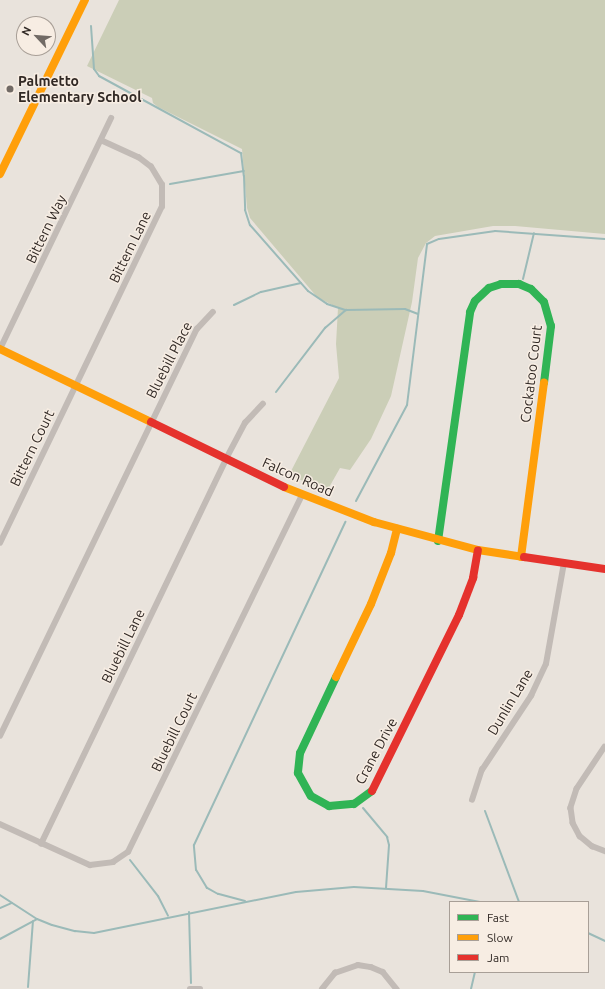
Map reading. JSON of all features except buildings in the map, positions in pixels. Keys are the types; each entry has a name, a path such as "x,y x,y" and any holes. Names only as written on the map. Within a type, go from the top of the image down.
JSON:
{"street":[{"path":"0,174 85,0"},
{"name":"Bittern Way","path":"0,349 102,141 111,118"},
{"name":"Bittern Lane","path":"76,386 163,202 160,180 151,166 139,158 102,141"},
{"name":"Cockatoo Court","path":"438,540 470,312 475,301 489,288 501,284 519,284 531,289 544,302 551,326 521,557"},
{"name":"Bluebill Place","path":"151,423 197,329 213,312"},
{"name":"Falcon Road","path":"0,349 302,495 397,530 478,550 605,568"},
{"name":"Bittern Court","path":"0,543 76,386"},
{"name":"Bluebill Lane","path":"41,844 226,459 245,423 263,404"},
{"path":"0,736 151,423"},
{"name":"Bluebill Court","path":"0,824 84,864 96,866 113,862 132,847 302,495"},
{"name":"Crane Drive","path":"397,530 385,570 371,604 300,753 298,773 303,786 311,796 329,806 340,807 354,804 370,794 375,786 459,615 473,578 478,550"},
{"name":"Dunlin Lane","path":"472,800 482,770 531,696 542,675 550,646 564,563"},
{"path":"605,747 576,789 571,808 573,823 580,836 592,846 605,851"},
{"path":"322,989 335,973 358,965 371,967 383,972 397,989"},
{"path":"190,989 200,989"}],"green space":[{"path":"119,0 605,0 605,234 515,226 493,226 435,236 426,243 418,258 412,302 391,396 371,439 350,470 340,468 327,491 289,475 339,378 336,344 338,308 317,297 250,218 247,208 242,149 158,107 153,103 152,98 87,66"}],"waterway":[{"path":"91,26 94,69 99,76 241,153 244,176 245,210 250,225 308,291 327,304 346,310 405,309 418,314"},
{"path":"170,184 244,171"},
{"path":"356,501 407,405 427,244 439,239 495,231 605,239"},
{"path":"523,279 534,233"},
{"path":"234,305 261,292 301,283"},
{"path":"276,392 325,328 346,310"},
{"path":"245,901 218,894 207,888 196,870 194,845 345,522"},
{"path":"363,808 387,837 389,845 386,888"},
{"path":"485,811 519,901"},
{"path":"130,860 158,896 168,916"},
{"path":"0,895 37,919 52,925 75,931 94,933 296,892 354,887 423,891 475,901"},
{"path":"0,908 12,903"},
{"path":"189,912 191,983"},
{"path":"0,939 37,919"},
{"path":"28,987 33,921"},
{"path":"589,933 605,941"},
{"path":"471,989 475,973"}],"traffic: fast":[{"path":"438,541 470,312 475,301 489,288 501,284 519,284 531,289 544,302 551,326 544,383"},
{"path":"336,677 300,753 298,773 311,796 329,806 354,804 372,791"}],"traffic: slow":[{"path":"0,174 85,0"},
{"path":"0,349 151,422"},
{"path":"521,557 544,383"},
{"path":"284,487 374,522 478,550 524,557"},
{"path":"336,677 371,604 391,553 397,529"}],"traffic: jam":[{"path":"151,422 284,487"},
{"path":"372,791 459,615 473,578 478,550"},
{"path":"524,557 605,569"}],"place":[{"name":"Palmetto Elementary School","path":"10,89"}]}
